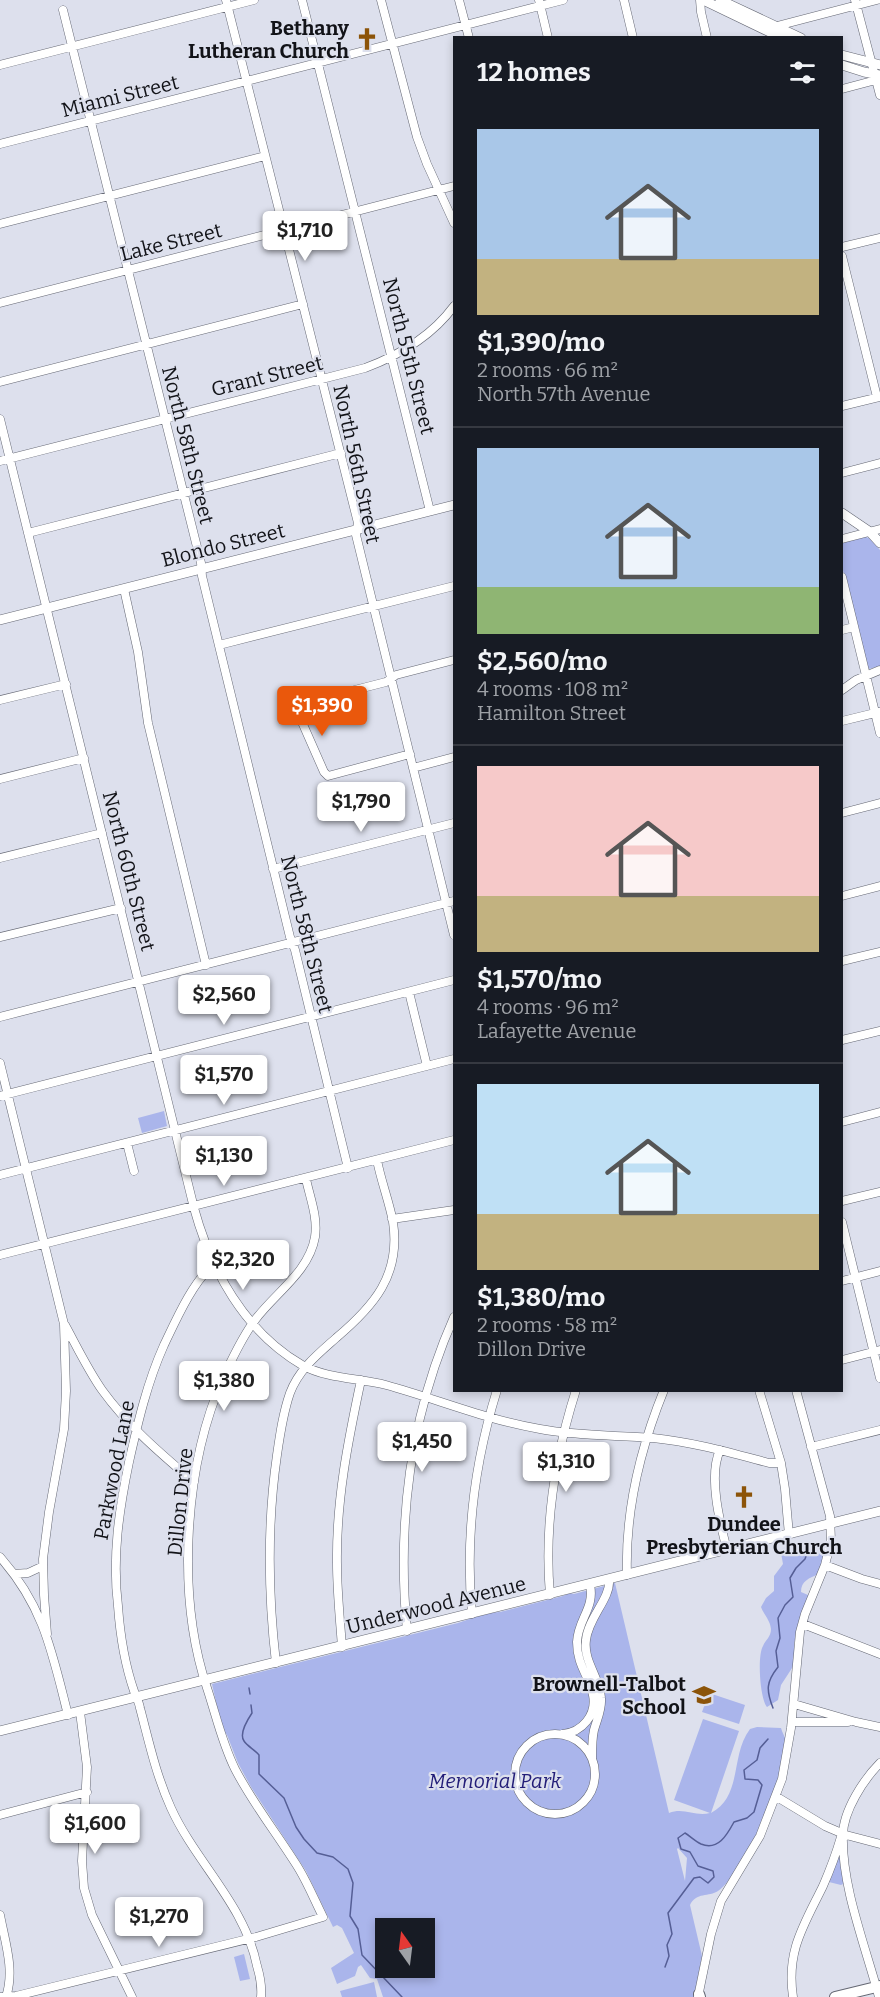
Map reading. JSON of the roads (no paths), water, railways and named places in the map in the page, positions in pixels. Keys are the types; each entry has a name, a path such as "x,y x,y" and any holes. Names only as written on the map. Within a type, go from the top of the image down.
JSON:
{"highway":[{"path":"835,1997 878,1990"}],"main road":[{"path":"702,0 778,36"},
{"path":"720,0 797,36"},
{"path":"843,55 875,64"},
{"path":"843,64 877,77"},
{"name":"Blondo Street","path":"0,620 453,505"},
{"path":"843,514 870,532 880,543"},
{"name":"Underwood Avenue","path":"0,1731 880,1511"}],"street":[{"path":"0,65 226,3 254,0"},
{"name":"North 55th Street","path":"302,0 430,511"},
{"path":"381,0 417,137 453,221"},
{"path":"459,0 468,36"},
{"name":"Miami Street","path":"0,144 465,25 539,3 563,0"},
{"path":"624,0 633,36"},
{"path":"702,0 701,12 707,36"},
{"path":"777,26 855,3 877,0"},
{"name":"North 56th Street","path":"226,3 341,453 358,523 356,535 428,830 451,902 453,924"},
{"path":"539,3 547,36"},
{"path":"855,3 875,64 880,95"},
{"name":"North 58th Street","path":"63,10 184,493 273,869 348,1168"},
{"path":"843,89 877,77"},
{"path":"0,224 265,156"},
{"name":"Lake Street","path":"0,303 453,186"},
{"path":"843,247 880,238"},
{"path":"843,260 878,397 843,406"},
{"path":"0,382 303,304"},
{"name":"Grant Street","path":"0,461 365,368 409,348 428,333 453,307"},
{"name":"North 60th Street","path":"0,419 203,1240 213,1265 230,1294 253,1323 277,1346 306,1367"},
{"path":"28,533 341,453"},
{"path":"843,473 880,463"},
{"path":"843,539 880,530"},
{"path":"843,581 866,675 878,712 880,733"},
{"path":"219,645 453,586"},
{"path":"124,589 137,645 148,723 206,965"},
{"path":"843,630 854,627"},
{"path":"410,754 328,776 324,772 297,707 300,704 386,682 396,675 453,660"},
{"path":"843,689 866,675 880,670"},
{"path":"0,700 66,684"},
{"path":"843,722 878,712"},
{"path":"413,768 453,757"},
{"path":"0,779 84,758"},
{"path":"843,813 880,803"},
{"path":"273,869 453,823"},
{"path":"0,858 102,833"},
{"path":"843,896 880,886"},
{"path":"0,1017 451,902"},
{"path":"0,937 121,908"},
{"path":"843,962 880,952"},
{"path":"4,1095 453,980"},
{"path":"409,992 427,1066"},
{"path":"843,1041 880,1031"},
{"path":"0,1175 453,1059"},
{"path":"0,1063 4,1095 26,1169 64,1324 66,1348 64,1430 48,1512 43,1566 47,1634 68,1714"},
{"path":"843,1122 880,1113"},
{"path":"0,1255 194,1208 453,1140"},
{"path":"127,1143 134,1171"},
{"path":"276,1663 270,1598 271,1507 285,1410 294,1384 306,1367 314,1357 360,1318 379,1294 388,1273 393,1255 392,1219 377,1160"},
{"name":"Dillon Drive","path":"250,1938 323,1917 299,1869 252,1799 235,1769 220,1734 204,1681 194,1636 189,1538 195,1482 203,1440 226,1372 253,1323 267,1304 300,1270 311,1251 315,1236 315,1221 306,1179"},
{"path":"843,1202 880,1192"},
{"path":"392,1219 453,1210"},
{"path":"843,1226 877,1351 880,1378"},
{"name":"Parkwood Lane","path":"213,1265 189,1297 172,1328 146,1391 119,1514 116,1561 120,1624 136,1697 156,1771 172,1811 190,1843 223,1891 250,1938 261,1982 261,1997"},
{"path":"843,1281 880,1271"},
{"path":"407,1631 402,1568 405,1505 411,1461 425,1397 453,1320"},
{"path":"64,1324 101,1388 136,1430 195,1482"},
{"path":"66,1348 76,1345"},
{"path":"843,1360 877,1351"},
{"path":"306,1367 425,1397 522,1425 564,1432 683,1443 781,1463"},
{"path":"342,1647 337,1578 338,1521 343,1469 361,1380"},
{"path":"472,1614 469,1567 471,1508 481,1448 496,1392"},
{"path":"550,1595 550,1519 564,1432 575,1392"},
{"path":"627,1575 632,1502 646,1438 663,1392"},
{"path":"760,1392 781,1463 789,1535"},
{"path":"699,1996 711,1934 719,1908 728,1888 760,1836 777,1797 792,1722 802,1624 825,1565 831,1541 831,1524 796,1392"},
{"path":"811,1447 880,1430"},
{"path":"720,1450 717,1460 716,1485 719,1516 727,1550"},
{"path":"0,1557 28,1596 47,1634"},
{"path":"825,1565 880,1584"},
{"path":"14,1574 28,1573 43,1566"},
{"path":"592,1760 592,1737 601,1700 599,1688 587,1661 586,1638 592,1618 608,1590 609,1580"},
{"path":"561,1734 579,1742 589,1752 595,1770 594,1784 588,1796 579,1805 567,1812 554,1814 530,1805 520,1795 514,1773 518,1757 536,1738 549,1734 573,1732 590,1717 593,1694 582,1668 578,1647 579,1629 592,1599 590,1585"},
{"path":"802,1624 880,1654"},
{"path":"794,1704 880,1727"},
{"path":"80,1712 86,1748 87,1792 82,1861 84,1887 92,1916 132,1997"},
{"path":"792,1722 856,1722"},
{"path":"793,1997 792,1970 798,1936 823,1886 859,1790 880,1762"},
{"path":"0,1815 87,1792"},
{"path":"777,1797 813,1821 842,1833 880,1844"},
{"path":"842,1833 849,1890 878,1990"},
{"path":"0,1915 10,1966 10,1982 6,1997"},
{"path":"0,1997 16,1996 250,1938"}],"waterway":[{"path":"773,1708 768,1686 778,1667 776,1651 780,1638 778,1618 785,1605 793,1597 790,1578 805,1559 809,1548"},
{"path":"249,1688 250,1694"},
{"path":"251,1705 252,1713 245,1727 243,1738 245,1743 259,1755 259,1774 284,1798 296,1827 317,1853 333,1857 348,1869 353,1883 350,1916 358,1929 362,1955 402,1997"},
{"path":"665,1967 669,1956 667,1945 672,1934 668,1913 694,1878 700,1877 708,1883 714,1877 713,1871 698,1866 690,1852 681,1849 678,1838 685,1833 701,1844 707,1846 717,1844 725,1837 734,1822 747,1818 754,1812 762,1785 758,1780 745,1779 744,1770 757,1760 760,1748 768,1739"}],"place":[{"name":"Bethany Lutheran Church","path":"367,39"},
{"name":"Dundee Presbyterian Church","path":"744,1497"},
{"name":"Brownell-Talbot School","path":"704,1695"}],"park label":[{"name":"Memorial Park","path":"495,1781"}]}
